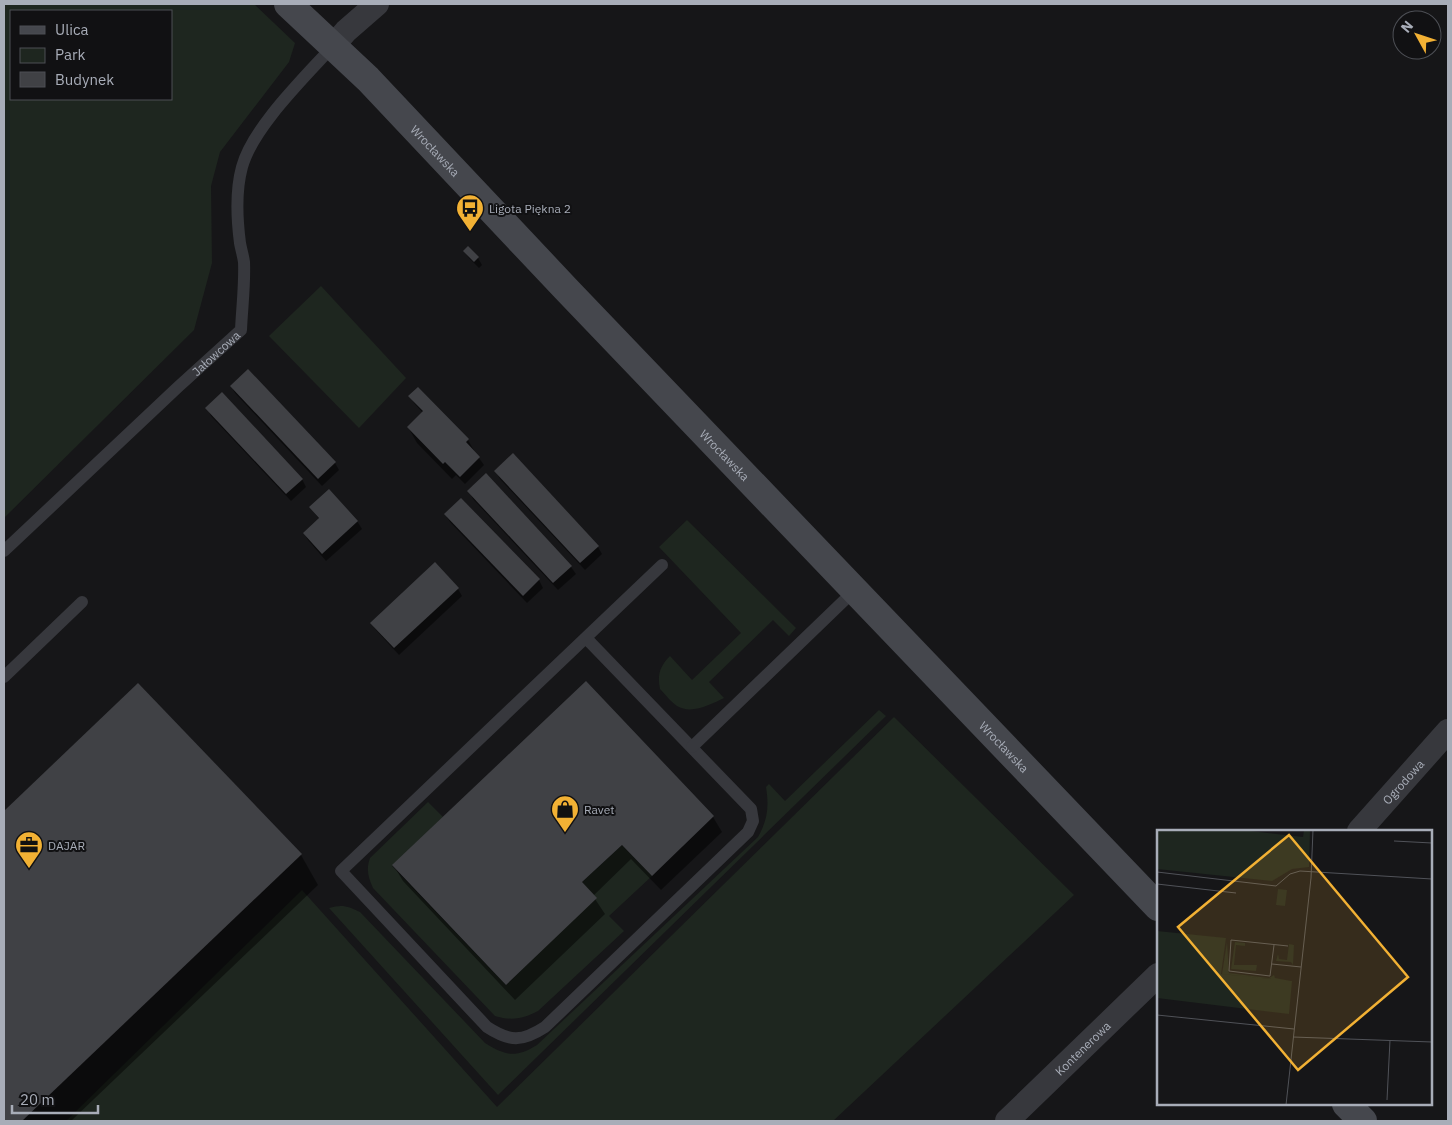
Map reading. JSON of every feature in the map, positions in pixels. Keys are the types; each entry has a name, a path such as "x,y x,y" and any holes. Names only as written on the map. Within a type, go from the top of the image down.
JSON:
{"main road":[{"name":"Wrocławska","path":"288,4 368,80 1157,907"},
{"path":"1347,1105 1363,1121"}],"street":[{"path":"333,46 346,31 377,4"},
{"name":"Ogrodowa","path":"1360,830 1448,731"},
{"name":"Kontenerowa","path":"1007,1121 1157,976"}],"lane":[{"name":"Jałowcowa","path":"4,551 241,330 244,274 237,206 238,185 242,166 250,147 276,110 333,46"},
{"path":"586,638 751,809 753,821 748,832 545,1027 531,1036 516,1039 501,1036 488,1027 341,871 662,565"},
{"path":"692,747 855,590"},
{"path":"5,674 82,602"}],"green space":[{"path":"4,4 254,4 295,43 289,62 220,152 211,186 212,263 194,330 4,518"},
{"path":"321,286 406,378 359,428 269,336"},
{"path":"687,520 796,628 789,636 773,620 709,682 724,698 695,709 677,706 660,689 659,675 664,663 670,656 692,680 741,633 659,547"},
{"path":"879,710 886,716 498,1095 329,908 345,906 360,912 485,1043 505,1053 517,1054 523,1052 537,1045 758,837 766,818 766,787 769,784 785,801"},
{"path":"894,717 1074,895 833,1121 66,1121 302,890 497,1107"},
{"path":"428,802 443,817 392,866 506,985 548,944 582,882 622,845 652,876 609,916 624,931 538,1011 517,1018 495,1016 373,888 368,873 370,858"}],"building":[{"path":"468,246 479,257 474,262 463,251"},
{"path":"248,369 336,462 318,479 230,386"},
{"path":"418,387 469,439 466,442 480,457 460,477 445,462 443,464 407,427 423,411 408,396"},
{"path":"222,392 303,479 286,494 205,408"},
{"path":"513,453 599,546 580,563 494,471"},
{"path":"486,473 572,566 553,583 467,491"},
{"path":"329,489 358,521 322,554 303,533 319,518 309,507"},
{"path":"461,498 540,579 523,596 444,514"},
{"path":"435,562 459,588 394,648 370,623"},
{"path":"586,681 714,816 652,876 622,845 582,882 597,898 506,985 392,865"},
{"path":"138,683 302,854 22,1121 4,1121 4,811"}],"place":[{"name":"Ligota Piękna 2","path":"470,232"},
{"name":"Ravet","path":"565,833"},
{"name":"DAJAR","path":"29,869"}]}
